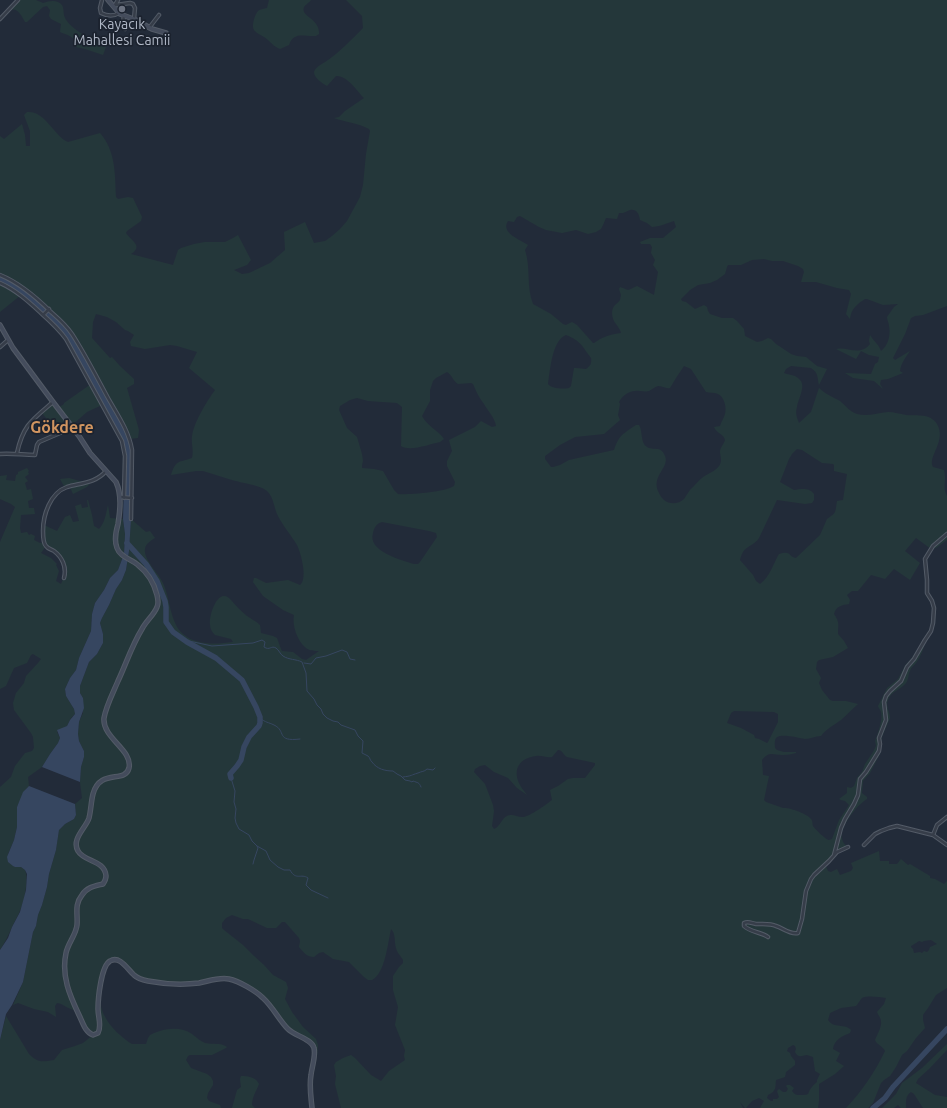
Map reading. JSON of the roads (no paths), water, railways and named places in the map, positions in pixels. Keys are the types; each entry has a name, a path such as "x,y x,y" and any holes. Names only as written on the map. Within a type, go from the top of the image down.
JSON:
{"street":[{"path":"0,19 18,0"},
{"path":"102,0 100,8 101,13 110,16 119,13"},
{"path":"108,0 115,6 119,13 124,16 134,19 149,28 166,33"},
{"path":"115,6 118,0"},
{"path":"115,6 132,2 135,7 134,19"},
{"path":"149,28 159,14"},
{"path":"124,16 123,22 125,29"},
{"path":"0,274 17,282 26,289 68,328 127,433 133,456 131,498 132,519"},
{"path":"0,283 21,295 44,314 66,339 122,440 125,456 123,498 116,537 117,548 121,554 146,572 154,586 158,601 156,610 144,625 137,638 109,702 105,715 104,723 107,731 126,756 129,763 129,768 127,773 122,776 103,779 97,784 92,799 89,819 77,841 76,847 80,853 101,866 106,872 106,879 103,884 93,886 84,892 77,903 76,931 68,947 65,961 66,983 68,990 87,1031 93,1035 98,1033 100,1028 98,1010 99,992 103,973 110,960 120,961 136,977 147,981 161,983 192,983 224,979 237,982 261,996 288,1029 294,1034 309,1041 314,1046 315,1054 310,1082 312,1108"},
{"path":"44,314 48,310"},
{"path":"0,325 8,340 79,436 92,456 117,485 123,498"},
{"path":"0,347 8,340"},
{"path":"17,454 21,438 26,428 53,402"},
{"path":"0,454 35,455 40,441 60,433 71,426"},
{"path":"64,578 65,569 62,562 56,553 44,543 43,529 49,506 58,493 63,489 97,479 106,471"},
{"path":"123,498 131,498"},
{"path":"834,855 843,823 858,795 860,779 879,750 880,734 886,720 884,702 886,696 901,681 907,667 914,659 931,631 934,608 926,590 927,580 925,559 933,546 947,534"},
{"path":"933,835 938,825 947,817"},
{"path":"864,845 875,834 893,826 901,826 933,835 947,845"},
{"path":"768,937 748,929 744,926 744,923 747,921 756,924 772,924 791,933 798,933 809,883 814,875 834,855 840,850 848,847"}],"water":[{"path":"0,275 35,296 72,334 127,433 131,444 131,519 126,570 100,623 103,634 103,643 97,654 89,662 80,686 80,693 83,698 84,708 79,722 78,734 79,741 84,751 84,757 81,767 80,782 42,767 58,743 60,738 57,730 67,726 75,714 74,709 66,696 65,689 76,670 79,658 91,631 92,614 95,603 110,578 118,570 124,554 125,534 123,519 125,456 123,445 62,333 21,295 0,283"},
{"path":"29,786 75,804 76,815 74,819 65,824 59,830 47,887 33,932 23,982 6,1014 0,1040 0,950 8,938 20,912 26,890 27,874 21,867 15,867 8,862 7,857 14,840 17,827 17,807 23,792"}],"waterway":[{"path":"127,543 146,564 157,581 165,601 166,622 173,632 187,642 216,658 242,680 256,707 260,717 259,726 249,737 244,747 241,760 230,774 231,778"},
{"path":"180,638 212,646 253,643 262,640 265,642 264,647 274,647 285,657 302,662 306,673 307,691 321,709 323,714 327,718 355,730 363,741 362,753 368,756 376,766 384,770 393,771 405,780 420,784 421,787"},
{"path":"304,663 311,664 316,658 342,650 347,652 350,659 355,660"},
{"path":"260,718 278,727 282,735 287,739 300,739"},
{"path":"403,777 427,769 433,770 435,768"},
{"path":"231,778 235,791 234,802 236,809 236,823 239,829 249,835 258,848 253,864"},
{"path":"257,846 266,851 270,860 278,867 284,870 290,870 296,876 308,878 306,885 311,890 328,898"},
{"path":"873,1108 885,1098 893,1087 947,1029"}],"place":[{"name":"Kayacık Mahallesi Camii","path":"122,9"}],"district":[{"name":"Gökdere","path":"62,428"}]}
